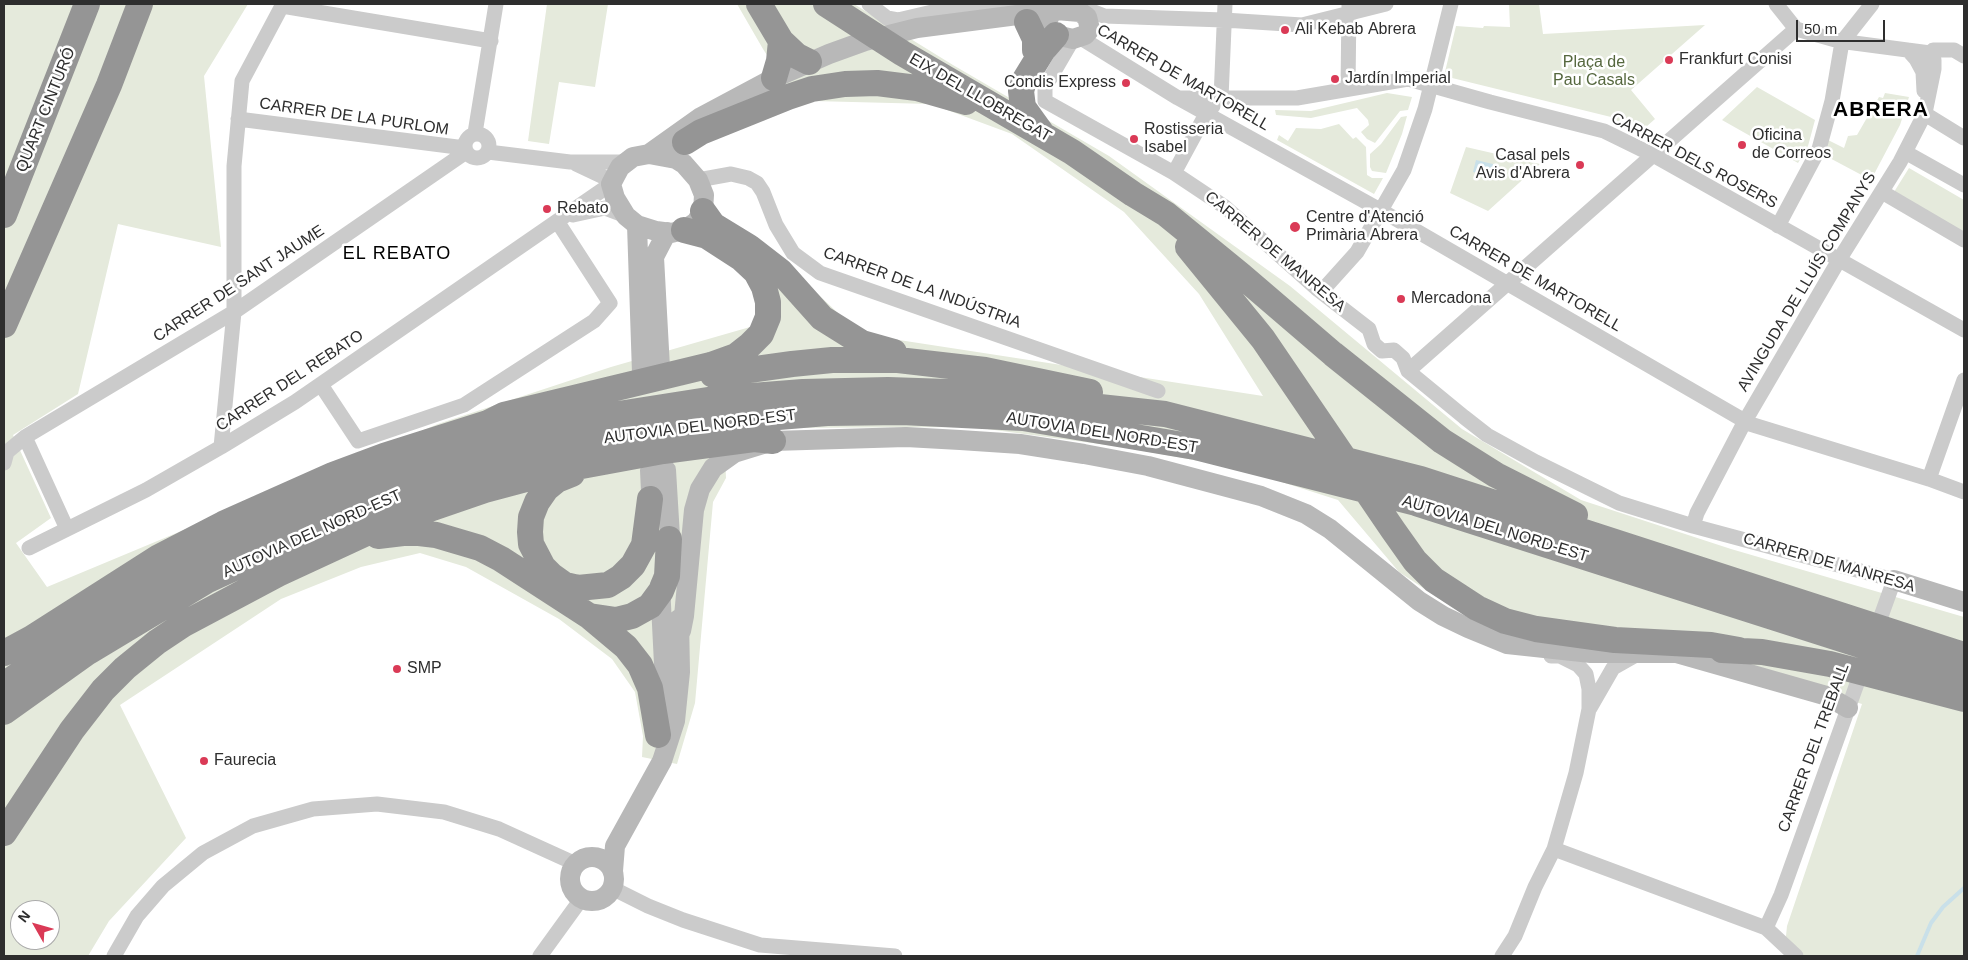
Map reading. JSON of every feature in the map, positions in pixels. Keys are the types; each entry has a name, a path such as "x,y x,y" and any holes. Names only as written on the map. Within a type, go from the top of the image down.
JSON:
{"highway":[{"name":"QUART CINTURÓ","path":"4,215 87,4"},
{"path":"4,325 109,85 140,4"},
{"path":"759,4 782,41 797,56 809,62"},
{"name":"EIX DEL LLOBREGAT","path":"826,4 902,53 1043,134 1096,167 1134,194"},
{"path":"969,92 1004,91 1013,86 1067,23"},
{"path":"1043,134 1024,107 1021,91 1024,82 1043,50 1067,23"},
{"path":"774,78 782,41"},
{"path":"685,153 701,132 788,97 812,89 845,84 877,83 917,88 1000,110"},
{"path":"4,300 109,85"},
{"path":"705,191 713,225 749,247 780,271 811,308 822,318 847,334 862,343 878,348 906,354 952,358 985,370"},
{"path":"1134,194 1189,249 1263,340 1415,560 1434,580 1477,608 1505,621 1573,635 1615,640 1711,644 1830,664 1964,699"},
{"path":"1134,194 1166,214 1193,235 1333,354 1442,441 1496,475 1642,550"},
{"path":"4,653 32,638 124,578 160,557 223,524 333,475 384,456 488,423 504,415 711,365 736,356 760,334 768,317 768,302 764,287 756,272 723,245 707,236 675,231"},
{"path":"488,423 513,421 594,400 717,374 832,360 898,360 985,370 1132,402 1162,402"},
{"name":"AUTOVIA DEL NORD-EST","path":"4,685 82,630 138,594 193,563 315,504 425,461 564,424 714,399 803,392 879,390 1008,394 1053,402 1162,402 1421,479 1964,655"},
{"name":"AUTOVIA DEL NORD-EST","path":"4,712 88,652 206,581 349,514 441,480 539,452 600,439 754,419 827,413 902,412 1023,418 1195,447 1416,503 1964,678"},
{"path":"4,833 87,709 112,681 138,657 184,624 221,603 278,574 386,524 444,503 560,470 602,462 663,451 754,439 773,441"},
{"path":"602,462 557,480 546,489 537,502 531,517 531,544 543,567 551,575 565,585 578,588 608,585 621,577 633,565 644,545 650,499"},
{"path":"346,543 352,545 381,536 403,533 436,535 480,548 501,559 589,616 626,647 640,665 650,688 658,735"},
{"path":"589,616 616,620 632,616 650,606 661,591 667,576 669,539"},
{"path":"4,640 96,584 124,578"},
{"path":"4,660 32,638"},
{"path":"1676,653 1739,650"}],"street":[{"path":"475,134 496,4"},
{"path":"869,4 887,18 898,20 949,8 989,4 1024,7 1067,23"},
{"path":"1174,173 1206,114 1221,98 1225,4"},
{"path":"648,154 701,117 774,78 809,62 865,41 893,33 945,24 1067,23 1135,10 1224,20 1302,25 1349,8 1386,4"},
{"path":"1321,292 1357,252 1382,212 1404,170 1425,109 1451,4"},
{"path":"1776,4 1796,29 1842,42 1930,53"},
{"path":"1778,226 1819,149 1832,101 1842,42 1872,4"},
{"path":"221,448 234,312 234,166 242,82 282,5 491,41"},
{"path":"1348,89 1349,8"},
{"name":"CARRER DE MARTORELL","path":"1067,23 1178,98 1507,283 1745,421 1929,479 1964,492"},
{"name":"CARRER DE MANRESA","path":"1067,23 1045,88 1046,101 1174,173 1225,207 1321,292 1369,329 1374,344 1378,348 1382,351 1394,350 1403,358 1408,370 1487,434 1536,462 1619,503 1892,584 1964,602"},
{"path":"1408,370 1796,29"},
{"path":"1908,50 1916,59 1923,72"},
{"path":"1916,131 1923,99 1925,58 1933,50 1954,50 1964,56"},
{"name":"AVINGUDA DE LLUÍS COMPANYS","path":"1693,526 1697,512 1745,421 1839,260 1882,192 1925,114 1934,69 1934,60 1930,53"},
{"name":"CARRER DELS ROSERS","path":"1178,98 1297,98 1408,79 1604,130 1653,155 1964,330"},
{"path":"1925,114 1964,138"},
{"path":"685,153 701,117"},
{"name":"CARRER DE LA PURLOM","path":"238,119 466,150"},
{"path":"475,134 483,135 489,141 488,152 481,158 469,155 466,150 466,140 475,134"},
{"name":"CARRER DE SANT JAUME","path":"4,463 7,452 25,438 234,312 466,150"},
{"path":"488,152 570,162 627,162"},
{"path":"1905,152 1964,184"},
{"path":"675,231 654,257 651,371 632,221 615,198 611,183 620,168 634,157 648,154 667,157 685,153"},
{"path":"632,221 656,231 675,231 696,222 705,191 685,153"},
{"path":"570,162 611,183"},
{"name":"CARRER DE LA INDÚSTRIA","path":"705,191 731,174 748,178 764,192 776,225 793,253 820,273 1162,402"},
{"name":"CARRER DEL REBATO","path":"29,548 146,490 221,448 321,385 611,183"},
{"path":"1882,192 1964,240"},
{"name":"CARRER DEL REBATO","path":"557,221 581,211 604,208 632,221"},
{"path":"321,385 358,442 464,405 594,321 610,302 557,221"},
{"path":"1929,479 1964,380"},
{"path":"681,631 694,510 700,489 713,468 734,453 773,441 906,437 1020,444 1084,454 1202,479 1261,496 1306,514 1330,529 1419,601 1443,616 1523,651 1560,656 1578,664 1586,674 1589,689 1589,709 1576,773 1554,849 1514,936 1502,956"},
{"path":"25,438 67,529"},
{"path":"615,846 596,857 585,858 576,864 571,876 571,883 577,895 582,898 596,900 608,894 612,880 615,846 641,801 649,781 658,735 664,681 661,591 650,499 658,470 681,631 679,700 675,722 662,761 649,781"},
{"name":"CARRER DEL TREBALL","path":"1766,928 1781,895 1892,584"},
{"path":"1507,644 1583,653 1624,653 1636,655 1676,653 1827,696 1851,699"},
{"path":"1589,709 1613,668 1636,655"},
{"path":"114,956 137,916 163,886 203,854 253,826 312,809 377,804 444,812 499,829 576,864"},
{"path":"1554,849 1766,928 1793,955"},
{"path":"596,857 606,862 612,880 648,906 683,920 760,945 895,956"},
{"path":"540,956 582,898"}],"green space":[{"path":"4,4 248,4 204,76 221,247 118,224 78,394 13,435 51,518 16,543 47,587 438,424 611,367 757,325 784,262 860,334 1263,396 1199,294 1124,212 1012,134 931,104 813,101 800,106 763,49 737,4 854,4 953,65 1109,156 1290,286 1462,429 1581,500 1731,549 1964,617 1964,956 1784,956 1787,926 1862,704 1699,655 1455,609 1399,572 1338,500 1238,468 1122,447 972,427 761,428 724,434 726,478 713,502 695,703 677,764 642,757 643,736 635,692 612,659 559,619 466,567 420,553 361,567 281,599 120,705 186,838 109,921 88,956 4,956"},
{"path":"547,4 608,4 595,87 559,82 549,144 528,141"},
{"name":"Plaça de Pau Casals","path":"1509,4 1539,4 1543,34 1705,25 1631,90 1655,119 1638,134 1611,117 1444,76 1456,26 1510,27"},
{"path":"1757,87 1815,120 1808,146 1798,163 1722,120"},
{"path":"1387,93 1412,97 1408,110 1400,111 1375,143 1367,139 1361,132 1369,125 1368,120 1357,108 1311,118 1276,115 1275,110 1311,111"},
{"path":"1885,93 1909,97 1900,125 1871,180 1824,155 1828,140 1844,148 1848,136 1857,135 1879,97 1883,98"},
{"path":"1407,116 1402,134 1386,173 1372,171 1370,167 1370,154 1381,144 1401,117"},
{"path":"1339,124 1353,139 1356,137 1366,147 1367,175 1372,178 1383,178 1374,194 1277,140 1279,135 1288,141 1296,128 1321,129"},
{"path":"1466,147 1540,164 1488,211 1450,193"},
{"path":"1909,168 1964,200 1964,235 1894,192"}],"water":[{"path":"1476,160 1497,165 1494,177 1473,172"}],"waterway":[{"path":"1917,956 1931,923 1943,907 1964,888"}],"place":[{"name":"Ali Kebab Abrera","path":"1285,30"},
{"name":"Frankfurt Conisi","path":"1669,60"},
{"name":"Jardín Imperial","path":"1335,79"},
{"name":"Condis Express","path":"1126,83"},
{"name":"Rostisseria Isabel","path":"1134,139"},
{"name":"Oficina de Correos","path":"1742,145"},
{"name":"Casal pels Avis d'Abrera","path":"1580,165"},
{"name":"Rebato","path":"547,209"},
{"name":"Centre d'Atenció Primària Abrera","path":"1295,227"},
{"name":"Mercadona","path":"1401,299"},
{"name":"SMP","path":"397,669"},
{"name":"Faurecia","path":"204,761"}],"district":[{"name":"ABRERA","path":"1881,110"},
{"name":"EL REBATO","path":"397,254"}]}
